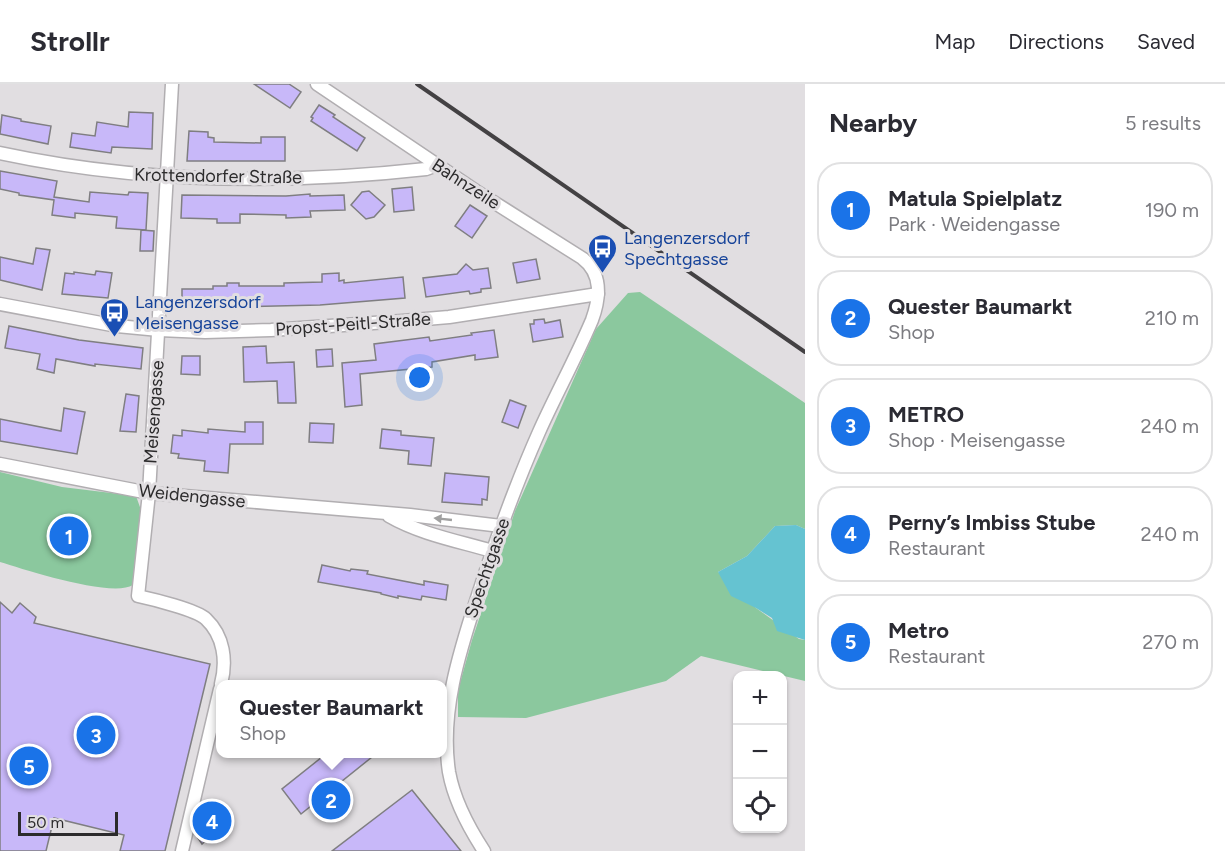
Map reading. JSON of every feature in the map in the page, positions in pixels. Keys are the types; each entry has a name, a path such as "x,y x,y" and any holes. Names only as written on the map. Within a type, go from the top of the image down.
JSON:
{"street":[{"name":"Meisengasse","path":"172,84 149,493 138,596 157,600 204,617 222,640 224,671 222,680"},
{"name":"Bahnzeile","path":"317,84 587,262 597,276 598,294"},
{"name":"Krottendorfer Straße","path":"0,153 73,166 167,177 279,179 335,177 437,165"},
{"name":"Propst-Peitl-Straße","path":"0,304 117,326 205,332 271,330 449,317 598,294"},
{"name":"Spechtgasse","path":"484,851 456,796 450,775 447,751 448,720 455,671 465,633 501,526 538,433 592,320 598,294"},
{"name":"Weidengasse","path":"0,464 149,493 501,526"},
{"name":"Weidengasse","path":"386,514 402,524 492,551"},
{"path":"182,851 216,706"}],"green space":[{"path":"640,292 805,403 805,529 796,525 775,526 747,556 718,572 756,608 799,639 805,640 805,681 787,677 787,671 763,671 701,656 666,681 526,718 458,717 458,690 472,640 515,511 596,329 628,293"},
{"path":"0,472 62,487 136,496 141,510 133,585 122,588 89,586 0,562"}],"water":[{"path":"796,525 805,529 805,640 777,631 772,618 731,596 718,572 747,556 775,526"}],"building":[{"path":"254,84 289,84 301,92 290,108"},
{"path":"319,105 365,138 357,151 311,121"},
{"path":"129,112 153,113 152,149 112,147 111,153 70,147 72,133 95,136 97,122 128,127"},
{"path":"2,115 51,126 48,144 0,134"},
{"path":"189,131 208,132 208,137 214,138 214,142 261,143 261,137 285,137 285,161 187,161"},
{"path":"0,171 57,181 54,197 89,202 90,192 128,195 129,192 148,193 146,230 116,228 117,217 75,213 75,218 52,215 54,200 19,195 19,193 0,189"},
{"path":"412,187 414,210 394,212 392,189"},
{"path":"369,191 385,205 374,217 366,219 351,205 362,192"},
{"path":"310,194 310,196 344,195 345,210 310,211 311,217 286,218 286,215 240,214 240,223 217,223 217,219 181,218 182,195 286,196"},
{"path":"470,205 487,216 472,238 455,226"},
{"path":"141,230 154,231 153,251 140,251"},
{"path":"36,248 50,250 42,290 0,280 0,257 33,264"},
{"path":"536,259 540,279 517,283 513,263"},
{"path":"466,264 473,270 488,268 491,288 470,294 469,291 426,297 423,278 457,274"},
{"path":"96,271 112,273 108,298 62,294 65,273 95,275"},
{"path":"339,273 339,281 344,280 344,283 403,277 405,298 320,305 182,308 182,289 213,289 213,286 227,286 227,283 239,283 239,286 284,286 284,283 322,282 322,274"},
{"path":"544,319 545,323 560,320 563,337 533,342 530,324 534,324 534,320"},
{"path":"9,326 79,340 143,348 141,369 95,364 95,366 56,359 54,373 37,369 40,354 5,348"},
{"path":"494,330 498,357 475,360 475,355 432,362 432,367 360,374 362,405 345,407 342,363 376,360 374,344 429,337 430,341"},
{"path":"266,346 267,363 294,362 296,403 278,403 277,381 244,382 243,347"},
{"path":"332,349 333,366 317,367 316,350"},
{"path":"182,356 200,356 200,375 181,374"},
{"path":"126,394 139,396 136,432 120,431"},
{"path":"510,400 526,406 518,428 502,422"},
{"path":"64,408 85,412 77,454 0,441 0,419 61,431"},
{"path":"245,422 263,422 263,444 230,444 228,473 204,471 205,461 178,458 179,454 171,453 173,435 182,436 182,430 208,433 208,429 245,432"},
{"path":"310,423 334,424 333,443 309,442"},
{"path":"382,429 401,431 401,435 434,438 431,466 408,464 409,451 380,448"},
{"path":"445,473 489,477 487,500 482,499 482,505 442,502"},
{"path":"322,565 350,571 351,569 368,571 367,574 424,585 424,581 448,585 446,600 422,596 421,600 398,596 398,598 318,582"},
{"path":"0,602 12,613 20,603 36,617 34,623 210,664 165,851 120,851 124,835 54,818 46,851 0,851"},
{"path":"321,758 371,758 301,814 282,789"},
{"path":"412,790 461,851 332,851"},
{"path":"205,802 223,824 202,844 196,835 207,825 201,817"}],"railway":[{"path":"417,84 805,352"}],"place":[{"name":"Langenzersdorf Spechtgasse","path":"603,274"},
{"name":"Langenzersdorf Meisengasse","path":"114,338"},
{"name":"Matula Spielplatz","path":"69,536"},
{"name":"METRO","path":"96,735"},
{"name":"Metro","path":"29,766"},
{"name":"Quester Baumarkt","path":"331,800"},
{"name":"Perny’s Imbiss Stube","path":"212,821"}]}
